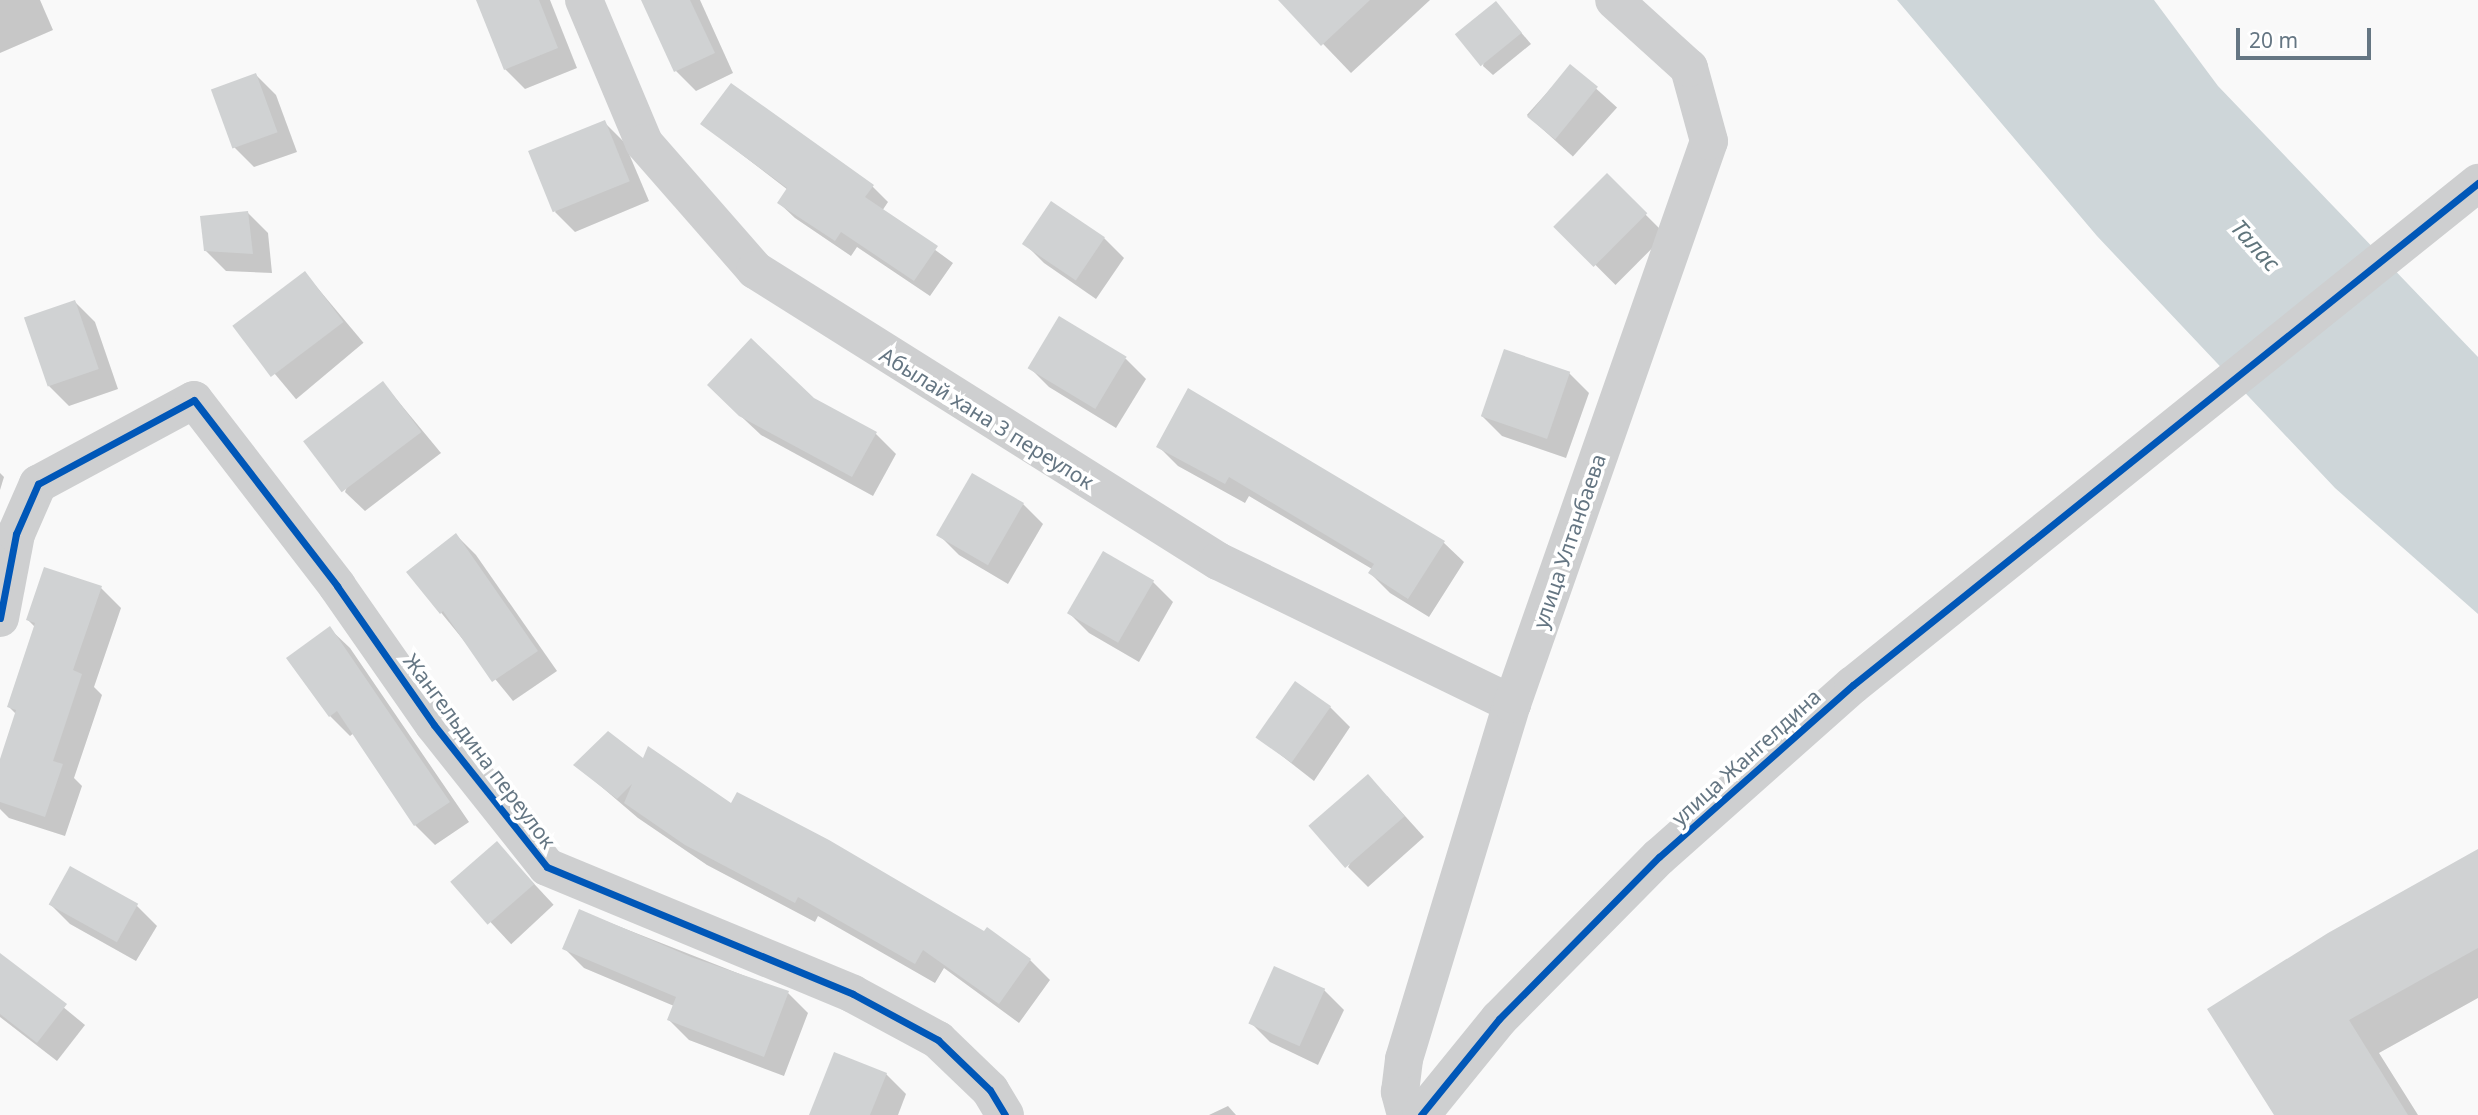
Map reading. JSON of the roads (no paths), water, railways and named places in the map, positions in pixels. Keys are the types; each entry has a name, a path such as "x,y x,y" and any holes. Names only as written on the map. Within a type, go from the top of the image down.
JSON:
{"street":[{"name":"Абылай хана 3 переулок","path":"584,0 644,143 755,271 1218,561 1512,704"},
{"name":"улица Ултанбаева","path":"1406,1115 1400,1092 1404,1059 1512,704 1709,141 1689,68 1614,0"},
{"name":"улица Жангелдина","path":"1421,1115 1499,1019 1659,857 1853,685 2129,460 2478,183"},
{"name":"Жангельдина переулок","path":"0,618 16,534 38,484 194,400 337,586 434,725 547,867 853,994 939,1040 989,1090 1005,1115"}],"water":[{"name":"Талас","path":"1897,0 2154,0 2218,86 2478,357 2478,614 2335,488 2097,236"}]}
